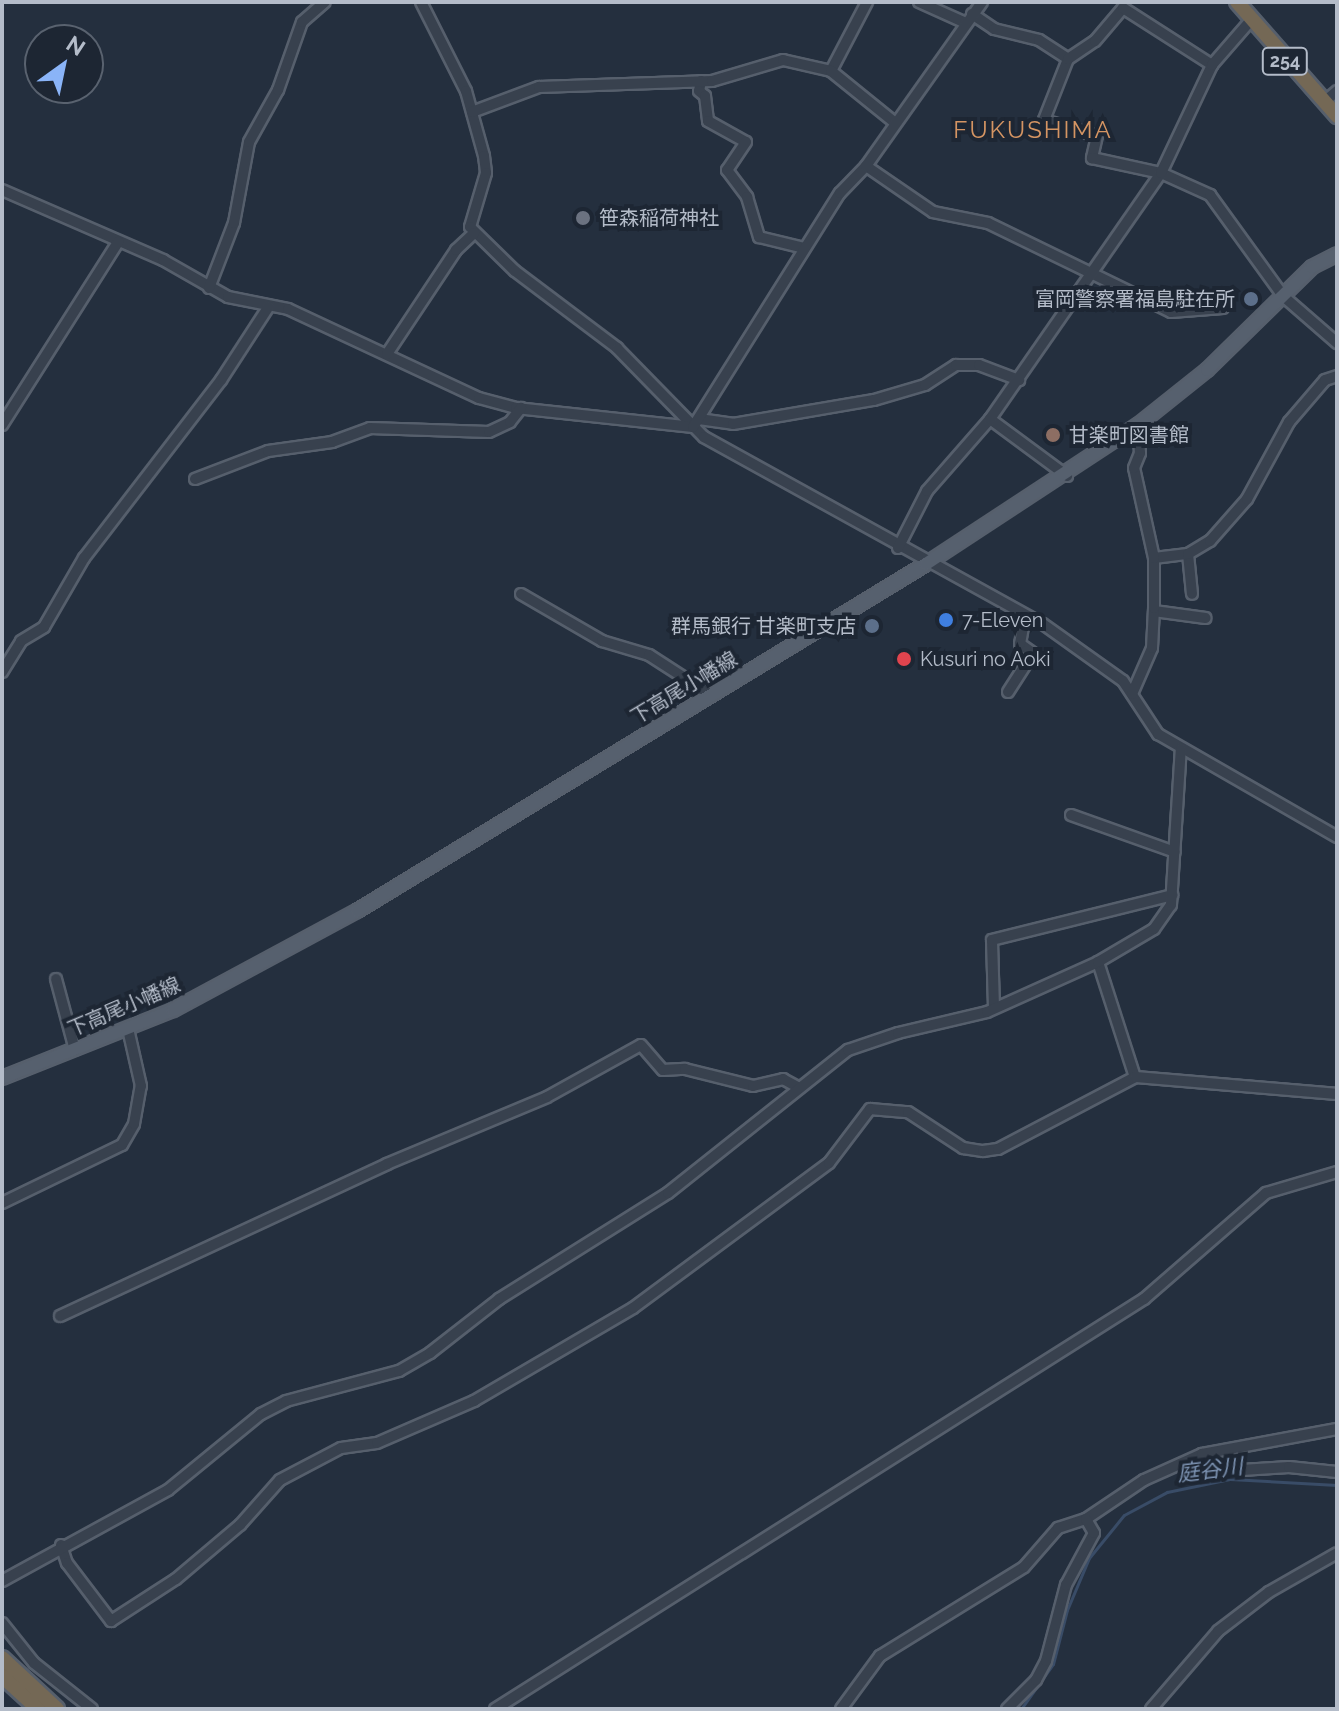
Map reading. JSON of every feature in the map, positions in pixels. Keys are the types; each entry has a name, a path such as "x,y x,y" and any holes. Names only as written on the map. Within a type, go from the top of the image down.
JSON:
{"highway":[{"name":"254","path":"1237,2 1337,116"},
{"path":"2,1658 57,1709"},
{"path":"2,1676 38,1709"}],"main road":[{"name":"下高尾小幡線","path":"2,1078 128,1029 357,911 926,564 1067,476 1138,425 1207,370 1312,267 1337,254"}],"street":[{"path":"209,288 234,223 249,142 278,90 302,22 325,2"},
{"path":"421,2 472,112 486,173 470,219 474,233 515,271 617,348 722,449 841,510 926,564 1025,615 1099,663 1132,694 1158,734 1337,837"},
{"path":"831,71 867,2"},
{"path":"919,2 994,29 1039,40 1068,59"},
{"path":"696,423 804,248 982,2"},
{"path":"1212,65 1119,7 1095,41 1068,59 1044,120 1097,136 1092,158 1161,173 1210,195 1283,296 1337,343"},
{"path":"898,548 927,491 990,419 1019,380 1161,173 1212,65 1251,20"},
{"path":"472,112 539,87 701,81 783,60 831,71 894,122"},
{"path":"701,81 699,91 705,96 708,121 746,142 727,170 747,197 759,237 804,248"},
{"path":"1324,102 1337,91"},
{"path":"866,166 933,212 988,223 1171,312 1223,308"},
{"path":"2,190 163,260 209,288 288,309 479,398 521,408 733,424 874,400 925,385 956,365 979,365 1019,380"},
{"path":"387,354 456,250 474,233"},
{"path":"2,425 118,242"},
{"path":"2,672 21,641 44,627 84,558 221,380 269,306"},
{"path":"1154,558 1188,554 1210,541 1247,499 1289,422 1325,380 1337,376"},
{"path":"195,479 268,451 332,442 370,428 489,432 510,422 521,408"},
{"path":"990,419 1067,476"},
{"path":"1132,694 1152,648 1154,611 1154,558 1134,468 1140,453 1138,425"},
{"path":"1188,554 1192,594"},
{"path":"521,594 602,641 649,655 711,695"},
{"path":"1154,611 1206,618"},
{"path":"1008,692 1033,653 1020,644 1025,615"},
{"path":"2,1581 61,1545 168,1490 261,1414 286,1401 399,1371 430,1353 499,1299 668,1193 799,1088 870,1040 994,1008 1098,962 1154,929 1172,895 1181,748"},
{"path":"1071,815 1175,852"},
{"path":"994,1008 992,940 1172,895"},
{"path":"1098,962 1135,1077"},
{"path":"56,979 75,1050"},
{"path":"2,1203 122,1145 134,1124 141,1086 128,1029"},
{"path":"60,1316 387,1164 547,1097 641,1045 663,1070 685,1069 753,1086 783,1079 799,1088"},
{"path":"61,1545 67,1563 111,1621 186,1570 240,1525 280,1480 341,1448 377,1443 474,1401 633,1308 829,1163 870,1109 908,1112 963,1148 998,1149 1135,1077 1337,1094"},
{"path":"495,1709 1144,1299 1266,1193 1337,1172"},
{"path":"841,1709 880,1656 1024,1567 1058,1528 1086,1519 1144,1480 1202,1454 1337,1429"},
{"path":"1202,1454 1213,1473 1289,1467 1337,1472"},
{"path":"1007,1709 1046,1661 1066,1585 1094,1533 1086,1519"},
{"path":"1151,1709 1218,1631 1269,1592 1337,1553"},
{"path":"2,1623 34,1663 92,1709"}],"waterway":[{"name":"庭谷川","path":"1021,1709 1053,1664 1067,1610 1089,1558 1124,1515 1167,1492 1230,1479 1337,1485"}],"place":[{"name":"笹森稲荷神社","path":"583,218"},
{"name":"富岡警察署福島駐在所","path":"1251,299"},
{"name":"甘楽町図書館","path":"1053,435"},
{"name":"7-Eleven","path":"946,620"},
{"name":"群馬銀行 甘楽町支店","path":"872,626"},
{"name":"Kusuri no Aoki","path":"904,659"}],"district":[{"name":"FUKUSHIMA","path":"1033,130"}]}
